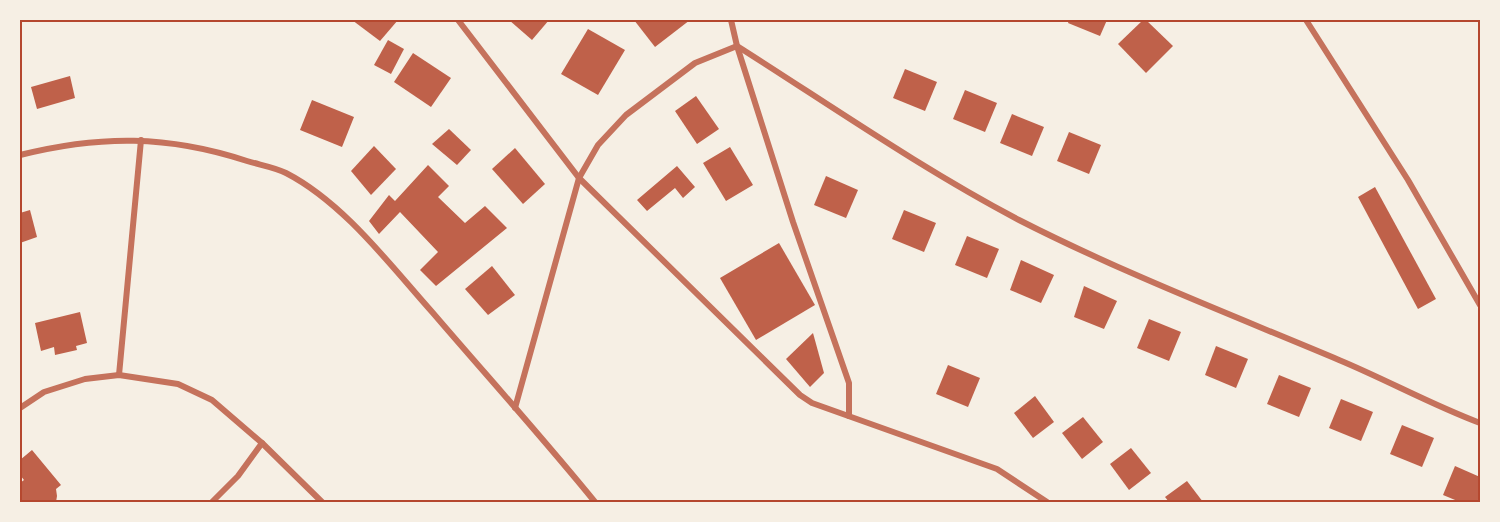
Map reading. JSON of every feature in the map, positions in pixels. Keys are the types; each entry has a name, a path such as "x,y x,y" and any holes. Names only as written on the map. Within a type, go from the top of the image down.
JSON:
{"street":[{"path":"458,20 579,178 800,395 812,403 997,469 1047,502"},
{"path":"731,20 737,46 793,222 849,383 849,416"},
{"path":"1306,20 1408,180 1480,305"},
{"path":"515,408 579,178 598,145 626,115 695,63 737,46"},
{"path":"737,46 893,147 1019,219 1126,271 1343,362 1480,423"},
{"path":"20,155 47,148 101,140 141,140 218,151 285,173 331,204 366,237 595,502"},
{"path":"120,375 141,140"},
{"path":"20,408 44,392 85,379 120,375 178,384 212,399 262,443 322,502"},
{"path":"213,502 238,476 262,443"}],"building":[{"path":"352,20 398,20 380,41"},
{"path":"509,20 549,20 532,40"},
{"path":"634,20 690,20 655,47"},
{"path":"1069,20 1107,20 1100,36 1068,23"},
{"path":"1143,20 1146,20 1173,46 1146,73 1118,44"},
{"path":"588,29 625,50 598,95 561,74"},
{"path":"388,40 404,49 391,74 374,65"},
{"path":"413,53 451,78 431,107 394,82"},
{"path":"905,69 937,82 925,111 893,98"},
{"path":"70,76 75,98 37,109 31,87"},
{"path":"965,90 997,103 985,132 953,119"},
{"path":"696,96 719,129 697,144 675,111"},
{"path":"312,100 354,117 342,147 300,130"},
{"path":"1012,114 1044,127 1032,156 1000,143"},
{"path":"449,129 471,150 457,165 432,144"},
{"path":"1069,132 1101,145 1089,174 1057,161"},
{"path":"374,146 396,169 371,195 351,171"},
{"path":"730,147 753,185 726,201 703,163"},
{"path":"515,148 545,184 523,204 492,169"},
{"path":"428,165 449,186 438,197 465,223 485,206 507,228 436,286 420,270 438,252 400,212 379,234 369,221 389,195 395,201"},
{"path":"677,166 695,187 683,198 675,188 647,211 637,200"},
{"path":"826,176 858,190 846,218 814,205"},
{"path":"1375,187 1436,299 1418,309 1358,197"},
{"path":"30,210 37,237 20,243 20,213"},
{"path":"904,210 936,223 924,252 892,239"},
{"path":"967,236 999,249 987,278 955,265"},
{"path":"779,243 815,305 756,340 720,278"},
{"path":"1021,260 1054,275 1041,303 1010,290"},
{"path":"492,266 515,295 488,315 465,289"},
{"path":"1084,286 1117,301 1104,329 1074,317"},
{"path":"80,312 87,343 76,346 77,350 55,355 54,347 41,351 35,323"},
{"path":"1149,319 1181,332 1169,361 1137,348"},
{"path":"813,333 824,373 810,387 786,359"},
{"path":"1216,346 1248,359 1236,388 1205,375"},
{"path":"948,365 980,378 968,407 936,394"},
{"path":"1279,375 1311,388 1299,417 1267,404"},
{"path":"1035,396 1054,422 1033,438 1014,413"},
{"path":"1341,399 1373,412 1361,441 1329,428"},
{"path":"1083,417 1103,442 1082,459 1062,433"},
{"path":"1402,425 1434,438 1422,467 1390,454"},
{"path":"1131,448 1151,473 1129,490 1110,464"},
{"path":"32,450 61,485 56,489 56,502 20,502 20,483 24,480 20,475 20,460"},
{"path":"1455,466 1480,477 1480,495 1477,502 1460,502 1443,495"},
{"path":"1187,481 1203,502 1169,502 1165,497"}]}
